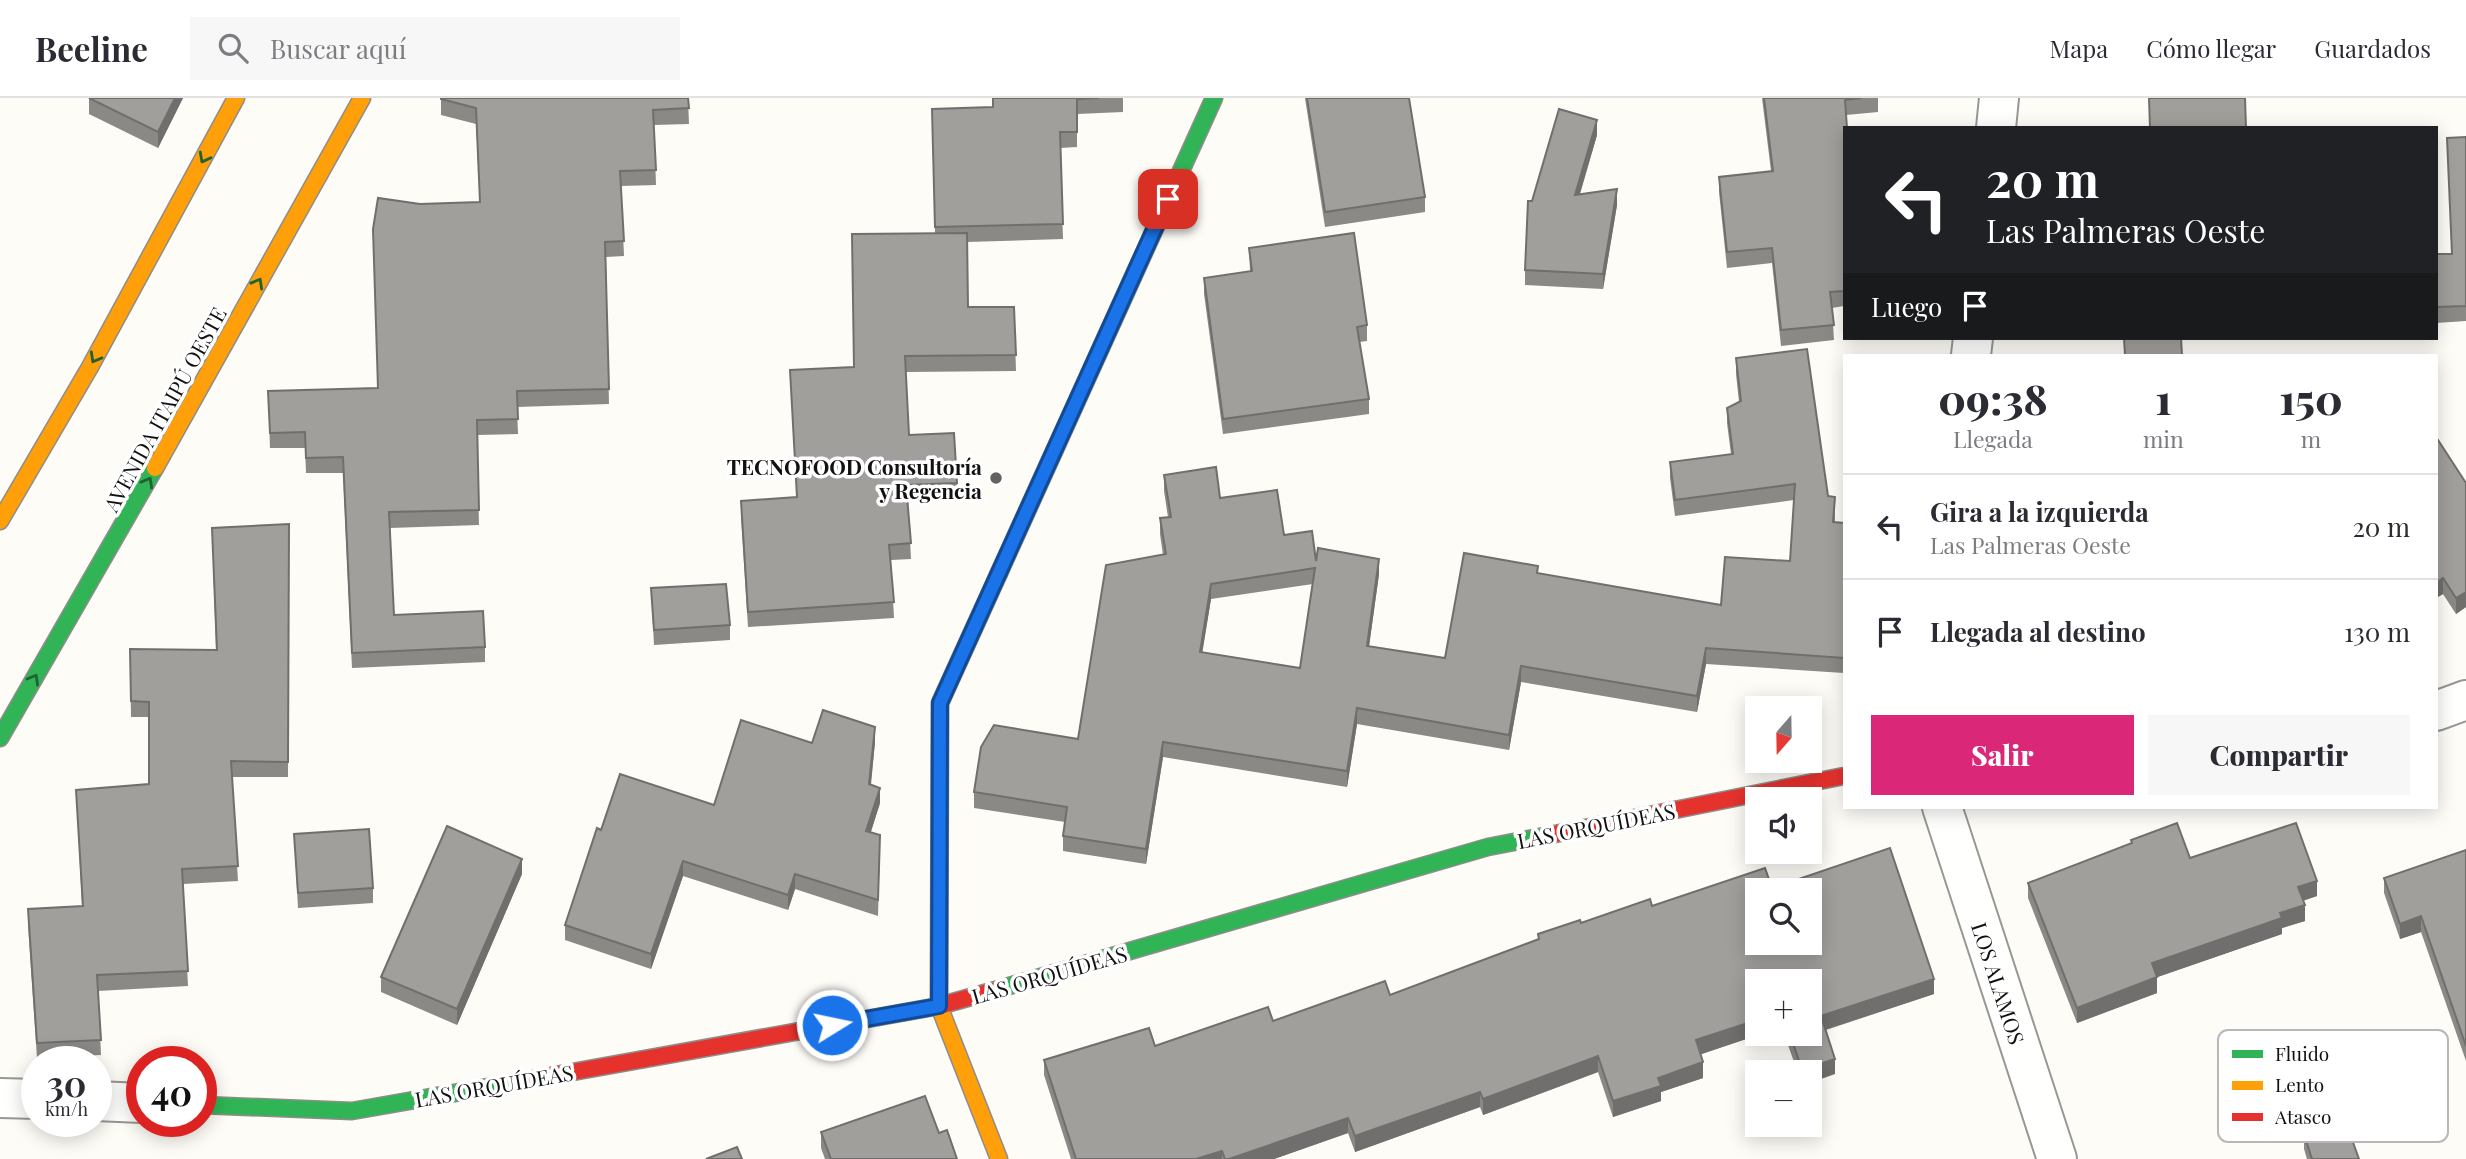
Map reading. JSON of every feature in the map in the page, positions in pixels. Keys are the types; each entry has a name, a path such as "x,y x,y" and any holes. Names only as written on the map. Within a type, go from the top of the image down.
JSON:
{"street":[{"path":"0,521 90,368 236,98"},
{"name":"AVENIDA ITAIPÚ OESTE","path":"0,738 121,529 362,98"},
{"path":"999,1159 939,1006 940,703 1214,98"},
{"path":"1996,126 1999,98"},
{"path":"2438,710 2466,700"},
{"name":"LAS ORQUÍDEAS","path":"217,1106 352,1111 939,1006 1488,847 1843,776"},
{"name":"LOS ALAMOS","path":"1943,809 2057,1159"},
{"path":"0,1098 21,1099"}],"building":[{"path":"89,98 175,98 158,132"},
{"path":"441,98 688,98 689,108 653,110 656,170 620,171 624,241 605,242 609,389 517,391 518,419 477,420 479,510 389,512 394,615 483,611 485,647 352,653 343,457 306,458 305,432 270,433 268,391 378,388 373,229 378,198 420,204 480,202 476,108"},
{"path":"993,98 1099,98 1077,99 1077,132 1060,132 1063,224 935,227 932,109 993,107"},
{"path":"1307,98 1409,98 1425,197 1325,212"},
{"path":"1764,98 1861,98 1845,100 1847,126 1843,126 1843,291 1830,292 1834,325 1781,330 1772,248 1727,252 1719,177 1773,171"},
{"path":"2149,98 2245,98 2246,126 2150,126"},
{"path":"1559,109 1597,120 1575,195 1617,189 1603,274 1525,270 1528,201 1532,201"},
{"path":"2466,137 2466,306 2438,307 2438,254 2452,254 2447,138"},
{"path":"967,233 968,307 1014,307 1016,355 905,356 909,435 954,433 957,483 906,485 911,543 889,545 894,602 748,612 741,501 797,497 790,370 854,367 852,234"},
{"path":"1354,233 1367,325 1357,327 1369,399 1223,419 1204,278 1252,271 1249,248"},
{"path":"2124,340 2181,340 2182,354 2125,354"},
{"path":"1807,349 1828,496 1835,497 1833,522 1843,523 1843,658 1706,648 1697,696 1521,666 1509,735 1357,708 1347,771 1163,742 1146,849 1063,836 1067,807 974,792 981,747 994,725 1078,739 1106,565 1166,554 1160,518 1171,517 1164,475 1216,467 1220,498 1277,490 1284,535 1312,531 1316,561 1318,548 1379,559 1367,646 1445,658 1464,553 1538,566 1537,573 1721,605 1725,557 1790,561 1795,484 1675,500 1670,462 1733,454 1727,408 1741,401 1736,358","holes":["1315,568 1300,668 1200,652 1211,584"]},
{"path":"2438,440 2466,483 2466,592 2456,598 2443,578 2438,582"},
{"path":"289,524 288,762 231,761 238,866 182,869 188,971 97,975 101,1040 37,1043 28,909 83,906 76,790 149,784 149,702 131,701 130,649 217,650 212,528"},
{"path":"726,584 730,625 654,630 651,588"},
{"path":"823,710 875,727 869,784 880,788 866,831 880,835 878,900 795,874 788,895 683,861 651,954 565,925 597,828 601,830 620,774 714,805 741,720 812,743"},
{"path":"2177,823 2190,858 2296,823 2317,881 2298,887 2305,905 2280,913 2282,918 2152,963 2157,977 2077,1008 2028,883"},
{"path":"447,826 522,859 457,1009 381,977"},
{"path":"369,829 373,888 298,893 294,834"},
{"path":"1890,848 1934,979 1822,1016 1822,969 1745,969 1745,1024 1696,1040 1703,1062 1658,1078 1661,1086 1613,1101 1598,1056 1483,1099 1480,1092 1355,1136 1348,1118 1229,1159 1225,1159 1222,1151 1196,1159 1076,1159 1044,1060 1149,1028 1155,1046 1268,1007 1273,1021 1385,981 1390,995 1539,939 1538,934 1580,920 1581,923 1650,899 1652,906 1765,868 1768,878 1745,878 1745,955 1822,955 1822,878 1802,878"},
{"path":"2466,850 2466,1046 2421,916 2400,924 2384,878"},
{"path":"1822,1019 1835,1059 1822,1063 1822,1060 1799,1060 1794,1046 1822,1046"},
{"path":"925,1096 939,1133 947,1130 957,1159 831,1159 821,1132"},
{"path":"2307,1142 2353,1142 2359,1159 2312,1159"},
{"path":"737,1147 742,1159 706,1159"}],"traffic: fast":[{"path":"999,573 1214,98"},
{"path":"0,738 155,468"},
{"path":"992,991 1488,847 1550,835"},
{"path":"217,1106 352,1111 517,1082"}],"traffic: slow":[{"path":"0,521 90,367 236,98"},
{"path":"155,468 362,98"},
{"path":"999,573 940,703 939,1006 999,1159"}],"traffic: jam":[{"path":"1550,835 1843,776"},
{"path":"517,1082 939,1006 992,991"}],"place":[{"name":"TECNOFOOD Consultoría y Regencia","path":"996,478"}],"route":[{"path":"832,1025 939,1006 940,703 1168,199"}]}
